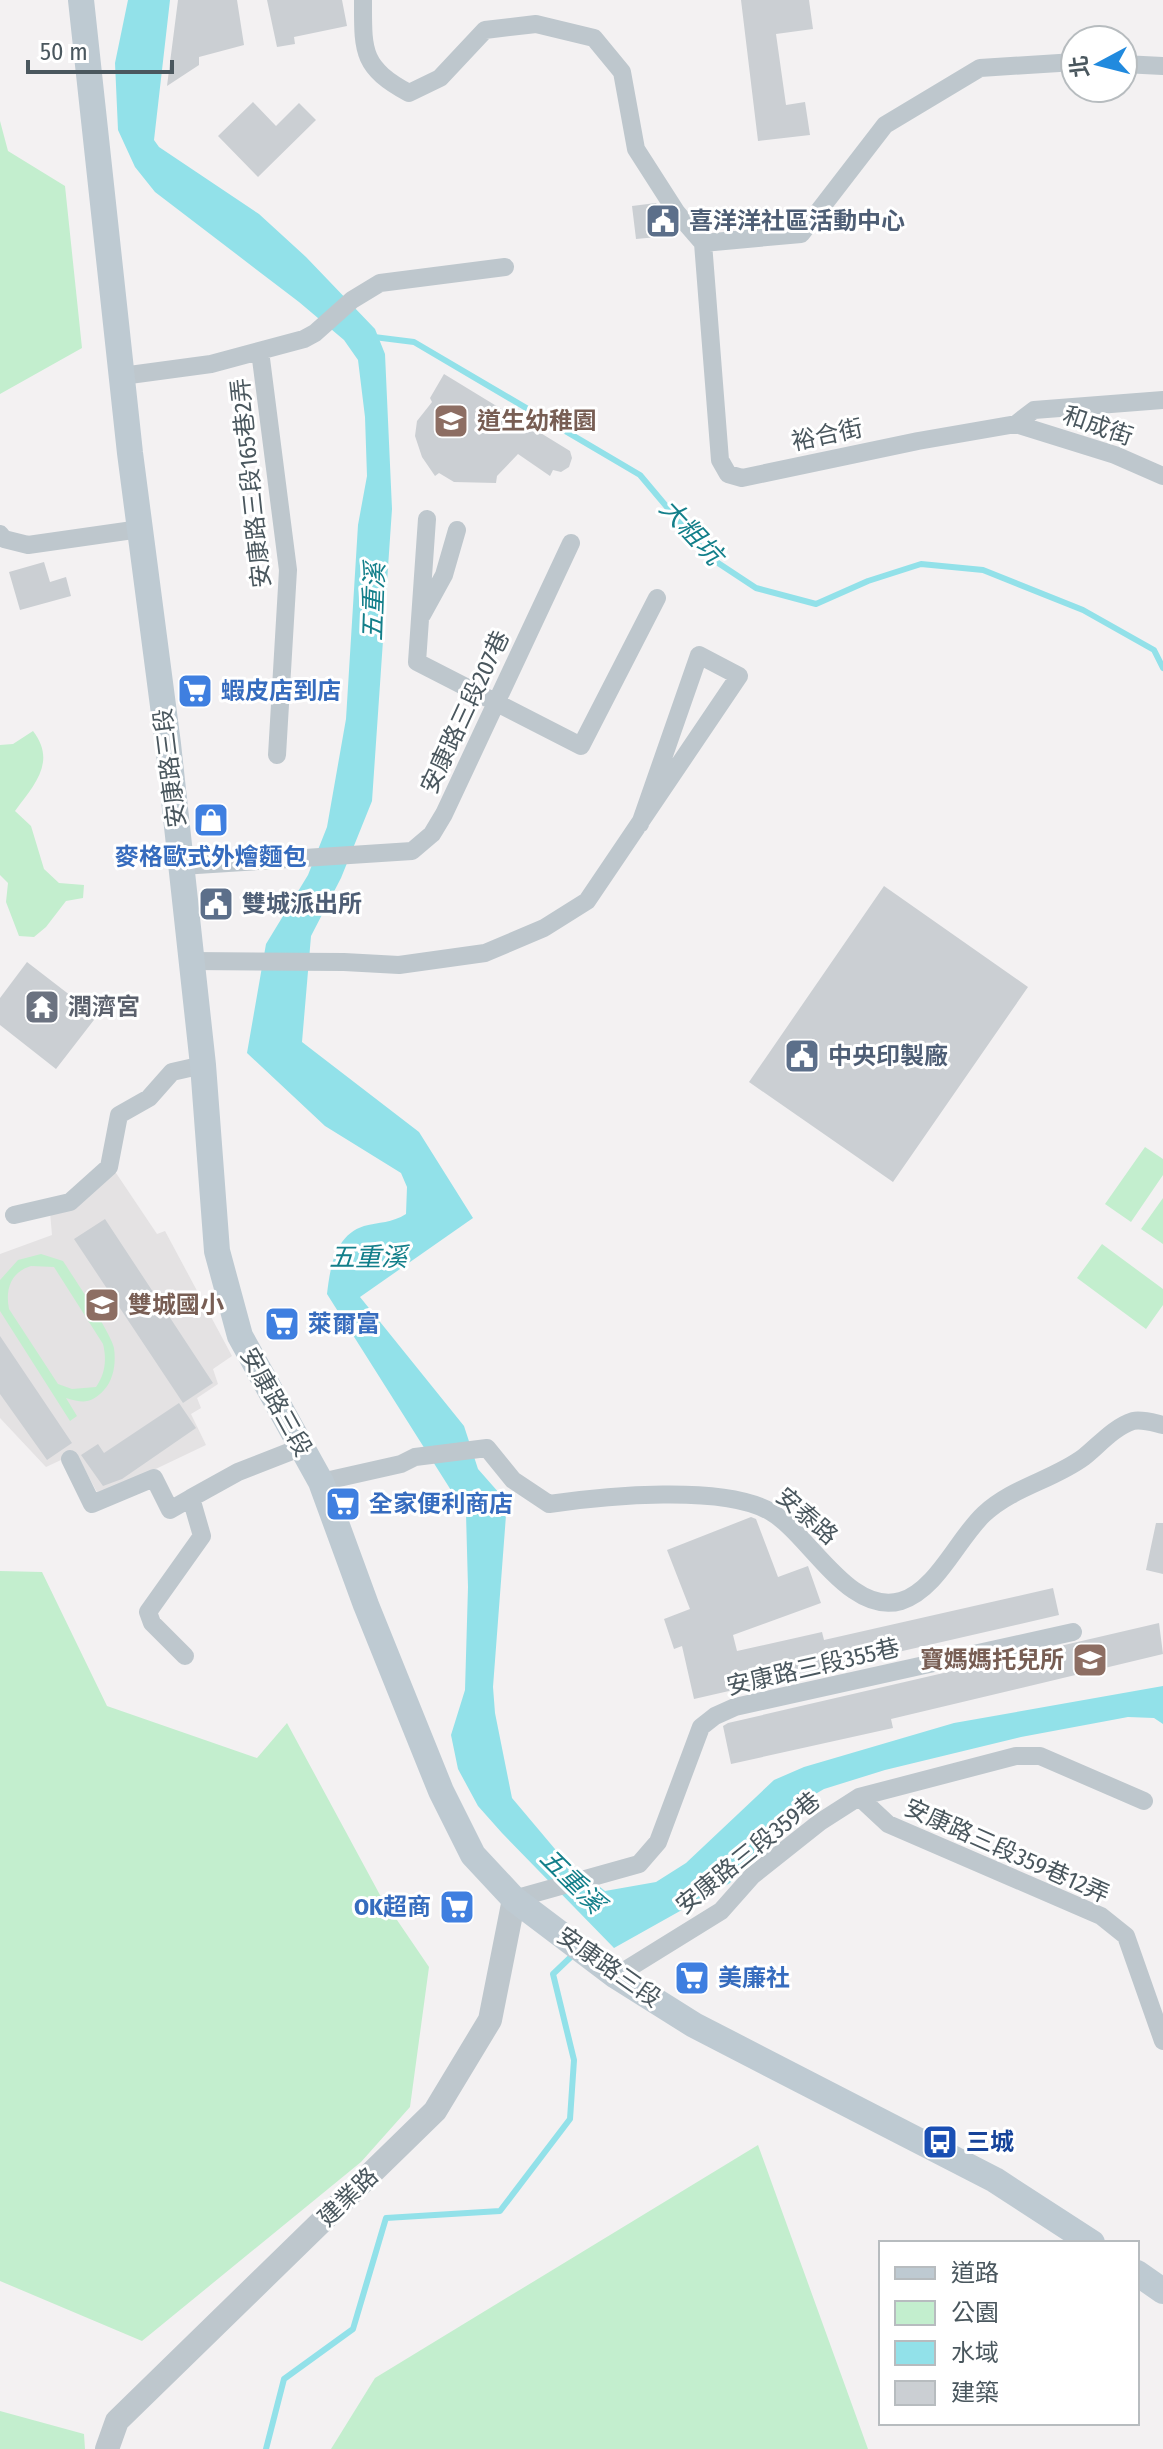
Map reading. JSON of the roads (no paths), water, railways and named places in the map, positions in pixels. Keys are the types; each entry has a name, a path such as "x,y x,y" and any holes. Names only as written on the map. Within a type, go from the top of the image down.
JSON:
{"main road":[{"name":"安康路三段","path":"81,0 122,376 181,866 204,961 203,1065 217,1251 240,1336 321,1482 366,1605 441,1791 473,1855 514,1899 616,1976 694,2025 995,2180 1089,2241"},
{"path":"1139,2274 1163,2291"}],"street":[{"path":"363,0 363,47 383,79 409,93 440,78 485,30 536,24 594,38 622,72 636,149 677,213 703,243 801,234 885,125 980,68 1059,63"},
{"path":"1139,65 1163,66"},
{"name":"裕合街","path":"703,243 720,460 728,474 742,478 1016,424 1034,410 1163,400"},
{"path":"122,376 211,364 304,339 352,300 380,283 505,267"},
{"name":"安康路三段165巷2弄","path":"260,351 288,570 277,755"},
{"name":"和成街","path":"1016,424 1115,455 1163,476"},
{"path":"427,519 417,662 581,746 657,598"},
{"path":"0,534 4,539 28,545 140,529"},
{"path":"419,621 444,575 457,530"},
{"name":"安康路三段207巷","path":"181,866 412,851 432,834 444,814 571,543"},
{"path":"204,961 399,965 485,953 544,928 587,901 640,824 739,676 699,655 640,824"},
{"path":"14,1215 70,1202 109,1167 119,1115 149,1098 172,1072 203,1065"},
{"name":"安泰路","path":"321,1482 401,1464 415,1457 487,1448 513,1480 549,1504 614,1495 697,1496 753,1502 775,1514 860,1597 881,1602 902,1601 933,1580 984,1514 1008,1497 1063,1471 1133,1421 1163,1425"},
{"path":"70,1459 92,1504 154,1478 170,1510 238,1472 302,1447"},
{"path":"185,1656 152,1623 148,1612 202,1536 191,1498"},
{"name":"安康路三段355巷","path":"514,1899 639,1864 658,1842 701,1727 715,1716 735,1707 1073,1632"},
{"name":"安康路三段359巷","path":"616,1976 721,1911 752,1876 820,1822 859,1797 1001,1760 1040,1756 1144,1801"},
{"name":"安康路三段359巷12弄","path":"859,1797 888,1824 1101,1916 1126,1936 1163,2041"},
{"name":"建業路","path":"107,2449 117,2421 435,2111 490,2020 514,1899"}],"water":[{"name":"五重溪","path":"128,0 170,0 154,140 159,147 259,214 306,257 375,329 385,354 392,509 372,801 341,878 311,936 302,1042 419,1132 473,1218 360,1297 464,1426 478,1469 507,1502 493,1687 495,1713 512,1798 560,1855 605,1891 656,1882 686,1863 774,1780 804,1767 954,1723 1163,1686 1163,1724 1154,1718 1128,1717 1021,1737 885,1770 824,1789 795,1806 730,1883 614,1948 478,1806 458,1769 451,1735 465,1690 468,1587 466,1514 327,1294 332,1263 340,1245 354,1230 406,1214 407,1187 401,1173 325,1126 247,1053 266,944 308,875 327,827 346,719 358,525 367,476 365,417 358,360 344,340 155,192 135,167 118,130 115,63"}],"waterway":[{"name":"大粗坑","path":"374,337 414,342 640,475 709,557 756,588 816,604 868,581 921,564 983,570 1083,610 1154,650 1163,668"},
{"path":"266,2449 284,2379 353,2329 386,2218 500,2211 570,2119 574,2060 553,1974 575,1953"}],"place":[{"name":"喜洋洋社區活動中心","path":"663,221"},
{"name":"道生幼稚園","path":"451,421"},
{"name":"蝦皮店到店","path":"195,691"},
{"name":"麥格歐式外燴麵包","path":"211,820"},
{"name":"雙城派出所","path":"216,904"},
{"name":"潤濟宮","path":"42,1007"},
{"name":"中央印製廠","path":"802,1056"},
{"name":"雙城國小","path":"102,1305"},
{"name":"萊爾富","path":"282,1324"},
{"name":"全家便利商店","path":"343,1504"},
{"name":"寶媽媽托兒所","path":"1090,1660"},
{"name":"OK超商","path":"457,1907"},
{"name":"美廉社","path":"692,1978"},
{"name":"三城","path":"940,2142"}]}
